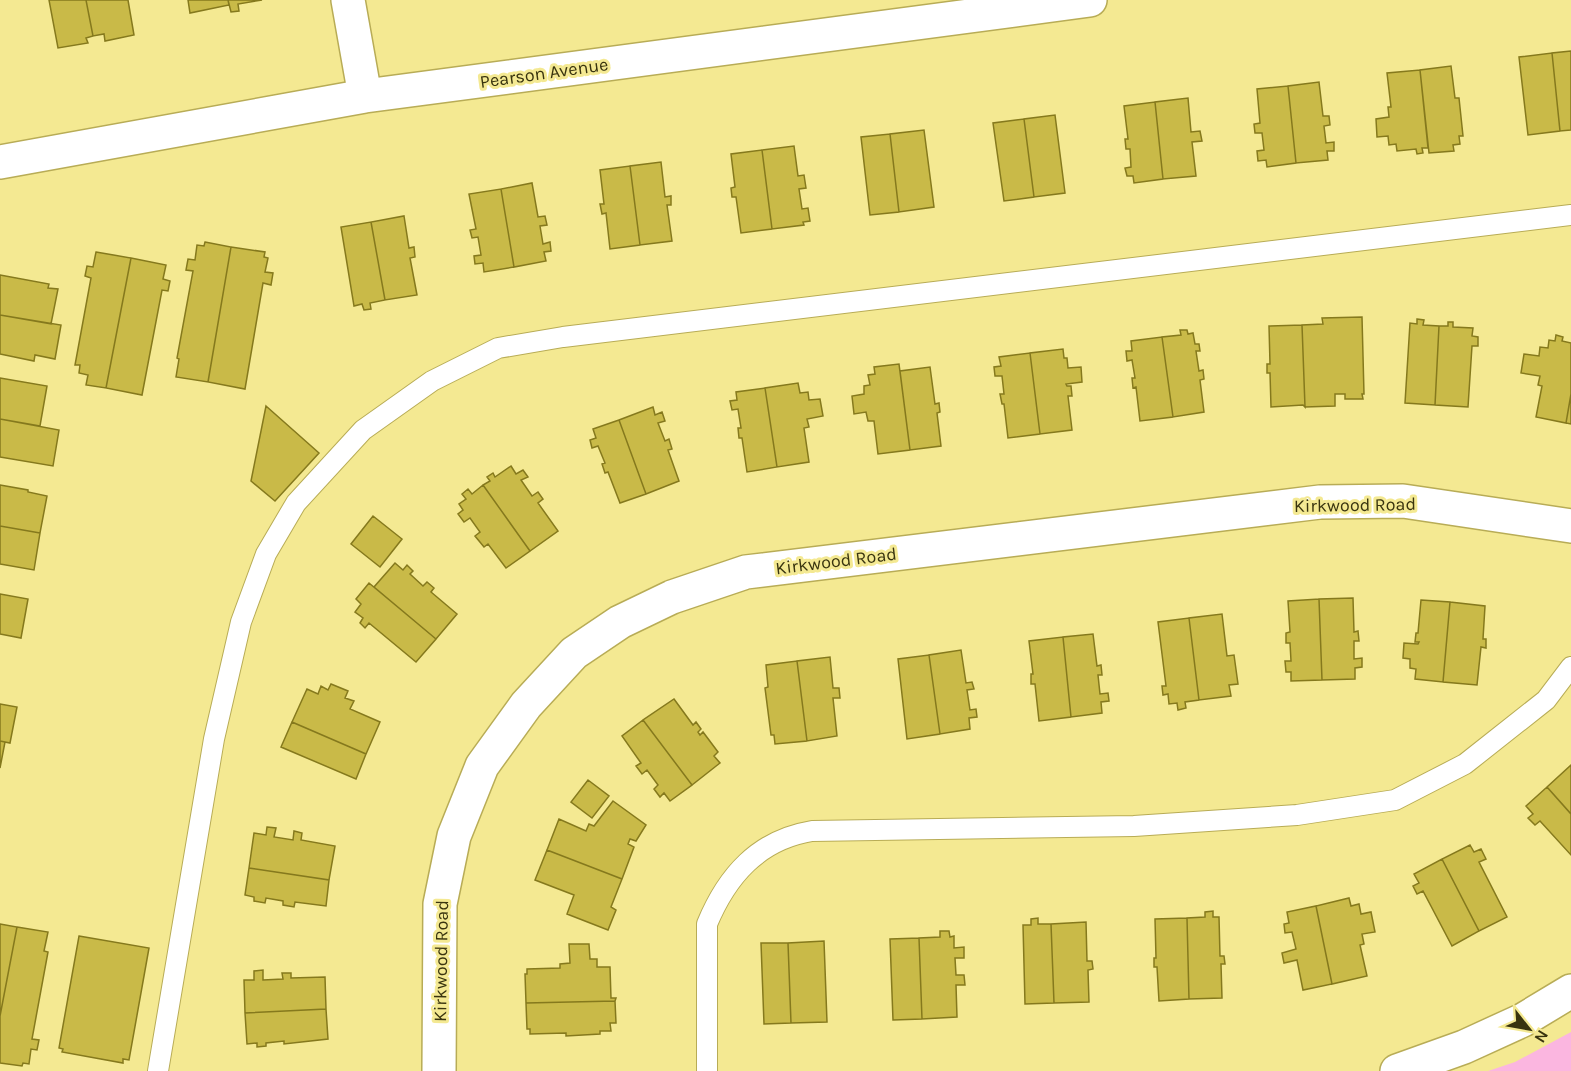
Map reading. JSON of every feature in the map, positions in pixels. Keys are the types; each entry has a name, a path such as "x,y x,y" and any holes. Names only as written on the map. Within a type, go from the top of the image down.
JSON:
{"street":[{"path":"348,0 365,96"},
{"name":"Pearson Avenue","path":"0,162 365,96 1090,0"},
{"name":"Kirkwood Road","path":"439,1071 440,904 454,837 482,766 526,705 574,653 620,622 662,602 746,572 1320,502 1402,501 1571,526"},
{"path":"1397,1071 1464,1047 1523,1020 1571,991"}],"lane":[{"path":"158,1071 214,739 241,622 266,554 296,503 363,430 432,381 498,348 563,337 1571,215"},
{"path":"707,1071 707,924 728,882 750,860 772,843 794,834 812,831 1134,826 1297,815 1395,800 1465,764 1546,700 1571,667"}],"shaded area":[{"path":"1571,1032 1571,1071 1488,1071 1515,1062"}],"building":[{"path":"49,0 86,0 93,36 86,38 88,43 58,48"},
{"path":"86,0 128,0 134,35 105,41 104,34 93,36"},
{"path":"188,0 228,0 229,5 190,13"},
{"path":"228,0 262,0 238,4 239,11 231,12"},
{"path":"1571,51 1571,130 1560,131 1552,53"},
{"path":"1552,53 1560,131 1528,135 1519,57"},
{"path":"1451,66 1455,98 1459,98 1463,136 1459,136 1460,144 1453,145 1454,151 1429,153 1420,70"},
{"path":"1420,70 1428,148 1422,148 1423,153 1417,154 1416,149 1397,151 1396,144 1389,145 1388,136 1377,137 1376,119 1389,117 1388,107 1391,107 1387,73"},
{"path":"1319,82 1323,116 1329,116 1330,125 1324,126 1326,143 1334,142 1334,151 1327,151 1328,160 1296,163 1288,86"},
{"path":"1288,86 1296,163 1267,167 1266,160 1258,161 1257,151 1264,150 1262,133 1255,133 1254,124 1260,123 1257,89"},
{"path":"1188,98 1191,132 1200,131 1202,141 1192,142 1196,176 1163,179 1155,102"},
{"path":"1155,102 1163,179 1134,183 1133,176 1127,176 1125,168 1131,167 1130,149 1126,149 1125,139 1128,139 1124,106"},
{"path":"1055,115 1065,193 1034,197 1024,119"},
{"path":"1024,119 1034,197 1004,201 993,123"},
{"path":"924,130 934,207 899,212 890,134"},
{"path":"890,134 899,212 870,215 861,137"},
{"path":"794,146 798,176 804,175 806,188 799,189 802,209 808,208 810,221 803,222 804,225 772,229 762,150"},
{"path":"762,150 772,229 741,233 736,197 732,197 731,188 735,187 731,154"},
{"path":"661,162 665,197 671,196 671,205 667,205 672,241 640,245 630,166"},
{"path":"630,166 640,245 610,249 606,213 602,214 600,204 604,204 600,170"},
{"path":"532,183 538,217 545,216 547,225 540,226 543,244 550,242 551,251 544,252 546,261 514,267 501,189"},
{"path":"501,189 514,267 484,272 483,263 475,264 474,256 481,255 478,237 472,238 470,230 476,229 469,194"},
{"path":"404,216 409,248 414,247 415,257 410,258 417,295 385,300 371,222"},
{"path":"371,222 385,300 370,303 371,309 364,310 362,304 354,306 341,227"},
{"path":"205,242 231,247 208,382 176,377 179,359 177,358 193,271 186,270 188,259 195,260 197,245 204,246"},
{"path":"231,247 265,252 264,257 268,258 265,272 273,273 271,285 263,283 245,389 208,382"},
{"path":"96,252 131,258 106,388 86,385 88,375 79,373 80,365 75,365 91,278 85,276 87,266 93,267"},
{"path":"131,258 166,265 163,279 170,281 168,291 162,290 142,395 106,388"},
{"path":"0,275 49,284 48,288 58,289 51,324 0,315"},
{"path":"0,315 61,325 55,359 35,355 34,361 0,354"},
{"path":"1362,317 1363,399 1345,399 1345,394 1335,394 1335,406 1305,407 1302,325 1323,324 1322,318"},
{"path":"1417,319 1424,320 1423,325 1439,326 1435,405 1405,403 1410,323 1417,324"},
{"path":"1448,322 1453,322 1453,327 1473,328 1472,336 1478,337 1478,346 1472,346 1468,407 1435,405 1439,326 1448,326"},
{"path":"1302,325 1305,407 1303,405 1271,407 1270,373 1267,373 1267,364 1270,364 1269,326"},
{"path":"1180,330 1187,330 1188,334 1193,333 1195,344 1199,344 1200,351 1196,351 1199,371 1203,370 1204,379 1200,380 1204,412 1173,417 1162,337 1181,335"},
{"path":"1556,335 1563,337 1562,341 1571,343 1571,394 1566,423 1536,417 1542,386 1538,385 1540,376 1521,373 1524,354 1539,356 1540,347 1548,348 1549,340 1555,341"},
{"path":"1162,337 1173,417 1140,421 1136,387 1133,388 1132,378 1135,378 1132,360 1127,361 1126,351 1132,351 1131,341"},
{"path":"1063,349 1068,368 1081,367 1082,382 1066,384 1071,386 1072,396 1068,396 1072,430 1040,434 1030,353"},
{"path":"1030,353 1040,434 1008,438 1004,404 1002,404 1000,394 1004,394 1002,376 995,376 994,367 1001,366 999,357"},
{"path":"899,364 910,450 878,454 874,421 868,421 866,412 854,414 852,396 864,394 864,386 870,385 868,375 875,374 874,367"},
{"path":"930,367 935,404 939,403 940,412 937,413 941,446 910,450 900,371"},
{"path":"0,378 47,386 40,426 0,419"},
{"path":"798,383 800,393 808,392 809,400 820,399 823,416 807,419 809,427 804,428 809,462 777,467 765,388"},
{"path":"765,388 777,467 747,472 742,438 739,438 738,428 741,428 738,409 732,410 730,401 737,400 736,392"},
{"path":"1571,394 1571,424 1566,423"},
{"path":"266,406 319,453 275,501 251,481"},
{"path":"653,407 655,415 662,412 665,421 658,423 665,441 669,439 672,449 668,450 679,481 646,494 619,420"},
{"path":"0,419 59,430 53,466 0,457"},
{"path":"619,420 646,494 620,503 608,472 605,473 602,464 605,463 598,446 592,448 590,440 596,438 593,429"},
{"path":"511,466 516,474 523,470 528,477 521,480 532,496 538,492 543,499 538,503 558,531 530,551 483,485 490,481 487,477 493,473 495,477"},
{"path":"0,485 47,496 40,533 0,526"},
{"path":"483,485 530,551 506,568 488,544 484,547 475,536 480,532 470,518 464,522 458,514 463,510 459,504 466,499 462,494 468,489 472,494"},
{"path":"373,516 402,539 380,567 351,544"},
{"path":"0,526 40,533 34,570 0,564"},
{"path":"395,563 403,570 407,565 413,571 410,574 423,586 427,582 434,588 431,592 457,614 436,639 374,587"},
{"path":"369,583 436,639 416,662 369,623 365,628 360,623 363,618 355,612 361,604 356,599"},
{"path":"0,594 28,599 21,638 0,634"},
{"path":"1353,598 1354,632 1358,631 1359,641 1354,641 1354,659 1362,658 1362,667 1355,668 1355,679 1322,680 1319,599"},
{"path":"1319,599 1322,680 1291,681 1291,672 1286,672 1285,661 1291,661 1290,643 1286,643 1286,633 1290,632 1288,601"},
{"path":"1421,600 1450,602 1443,682 1415,679 1416,669 1410,668 1410,659 1403,658 1404,643 1418,644 1419,642 1415,642"},
{"path":"1450,602 1485,606 1483,639 1486,639 1486,648 1481,647 1477,685 1443,682"},
{"path":"1222,614 1227,656 1234,655 1238,684 1229,685 1231,696 1199,700 1189,618"},
{"path":"1189,618 1199,700 1185,702 1186,708 1178,710 1177,703 1169,704 1168,694 1163,695 1162,686 1166,686 1158,622"},
{"path":"1093,634 1097,666 1101,665 1102,675 1098,675 1100,694 1108,693 1109,701 1101,702 1102,713 1071,717 1063,637"},
{"path":"1063,637 1071,717 1039,721 1035,684 1031,684 1031,674 1033,674 1029,641"},
{"path":"961,650 966,683 972,682 974,689 967,690 970,710 976,709 977,717 969,718 970,729 940,734 929,655"},
{"path":"929,655 940,734 907,739 898,659"},
{"path":"830,657 833,688 839,688 840,698 833,698 837,736 807,741 797,661"},
{"path":"797,661 807,741 775,744 774,735 771,735 765,688 768,687 766,665"},
{"path":"331,684 348,691 345,698 354,701 350,709 380,722 366,754 292,722 307,689 318,694 321,686 328,690"},
{"path":"674,699 693,725 696,722 701,729 698,732 700,735 703,732 718,752 714,756 720,763 692,785 643,720"},
{"path":"0,704 17,707 10,743 0,741"},
{"path":"643,720 692,785 670,801 664,793 660,797 654,789 658,785 647,770 642,774 636,766 641,763 622,736"},
{"path":"292,722 366,754 356,779 281,747"},
{"path":"0,741 5,742 0,768"},
{"path":"1571,765 1571,814 1547,787"},
{"path":"588,780 609,796 592,818 571,802"},
{"path":"1547,787 1571,814 1571,855 1540,821 1535,825 1528,818 1533,814 1526,806"},
{"path":"613,801 646,825 636,841 630,839 628,844 634,847 622,879 547,850 559,819 586,831 589,824 594,826"},
{"path":"267,827 276,828 274,837 293,840 294,831 302,833 301,840 335,846 329,880 249,868 254,833 266,835"},
{"path":"1470,845 1474,852 1481,849 1486,859 1479,862 1507,917 1479,931 1442,859"},
{"path":"547,850 622,879 611,907 616,910 608,930 567,914 574,895 535,880"},
{"path":"1442,859 1479,931 1452,946 1423,891 1417,894 1413,886 1419,883 1414,874"},
{"path":"249,868 329,880 326,906 295,902 294,907 283,905 283,901 266,898 265,903 254,901 254,897 245,895"},
{"path":"1349,898 1351,906 1359,904 1361,914 1371,912 1375,932 1362,934 1364,944 1360,945 1367,976 1332,984 1316,906"},
{"path":"1316,906 1332,984 1303,990 1297,960 1284,963 1282,953 1296,949 1292,932 1285,933 1284,924 1289,923 1287,912"},
{"path":"1213,911 1213,917 1219,917 1220,956 1224,956 1225,964 1221,964 1222,998 1189,999 1187,918 1205,917 1205,912"},
{"path":"1038,918 1038,924 1051,924 1054,1003 1025,1004 1023,925 1031,925 1031,919"},
{"path":"1187,918 1189,999 1159,1001 1157,967 1154,967 1154,958 1156,958 1155,919"},
{"path":"1086,922 1087,961 1092,961 1093,969 1088,970 1089,1002 1054,1003 1051,924"},
{"path":"0,924 17,927 0,1016"},
{"path":"17,927 48,932 44,951 48,952 32,1039 39,1040 37,1050 31,1049 29,1064 23,1063 22,1066 0,1063 0,1016"},
{"path":"940,931 949,931 950,937 954,936 954,948 964,947 964,958 955,958 956,975 964,975 965,985 956,985 957,1017 922,1019 919,938 940,937"},
{"path":"79,936 149,948 129,1060 123,1059 123,1063 62,1052 63,1049 59,1048"},
{"path":"919,938 922,1019 893,1020 890,939"},
{"path":"824,941 827,1022 791,1023 788,943"},
{"path":"761,943 788,943 791,1023 764,1024"},
{"path":"569,944 589,944 590,959 597,959 597,967 610,967 611,998 616,998 615,1001 526,1003 525,974 527,974 527,969 560,968 560,964 570,963"},
{"path":"263,970 263,980 283,979 282,973 291,973 291,978 325,977 326,1009 245,1013 244,980 254,980 254,971"},
{"path":"615,1001 616,1023 610,1023 611,1031 566,1036 566,1033 530,1034 530,1029 527,1029 526,1003"},
{"path":"326,1009 328,1039 284,1044 284,1041 266,1043 266,1046 257,1047 257,1043 247,1044 245,1013"}]}
